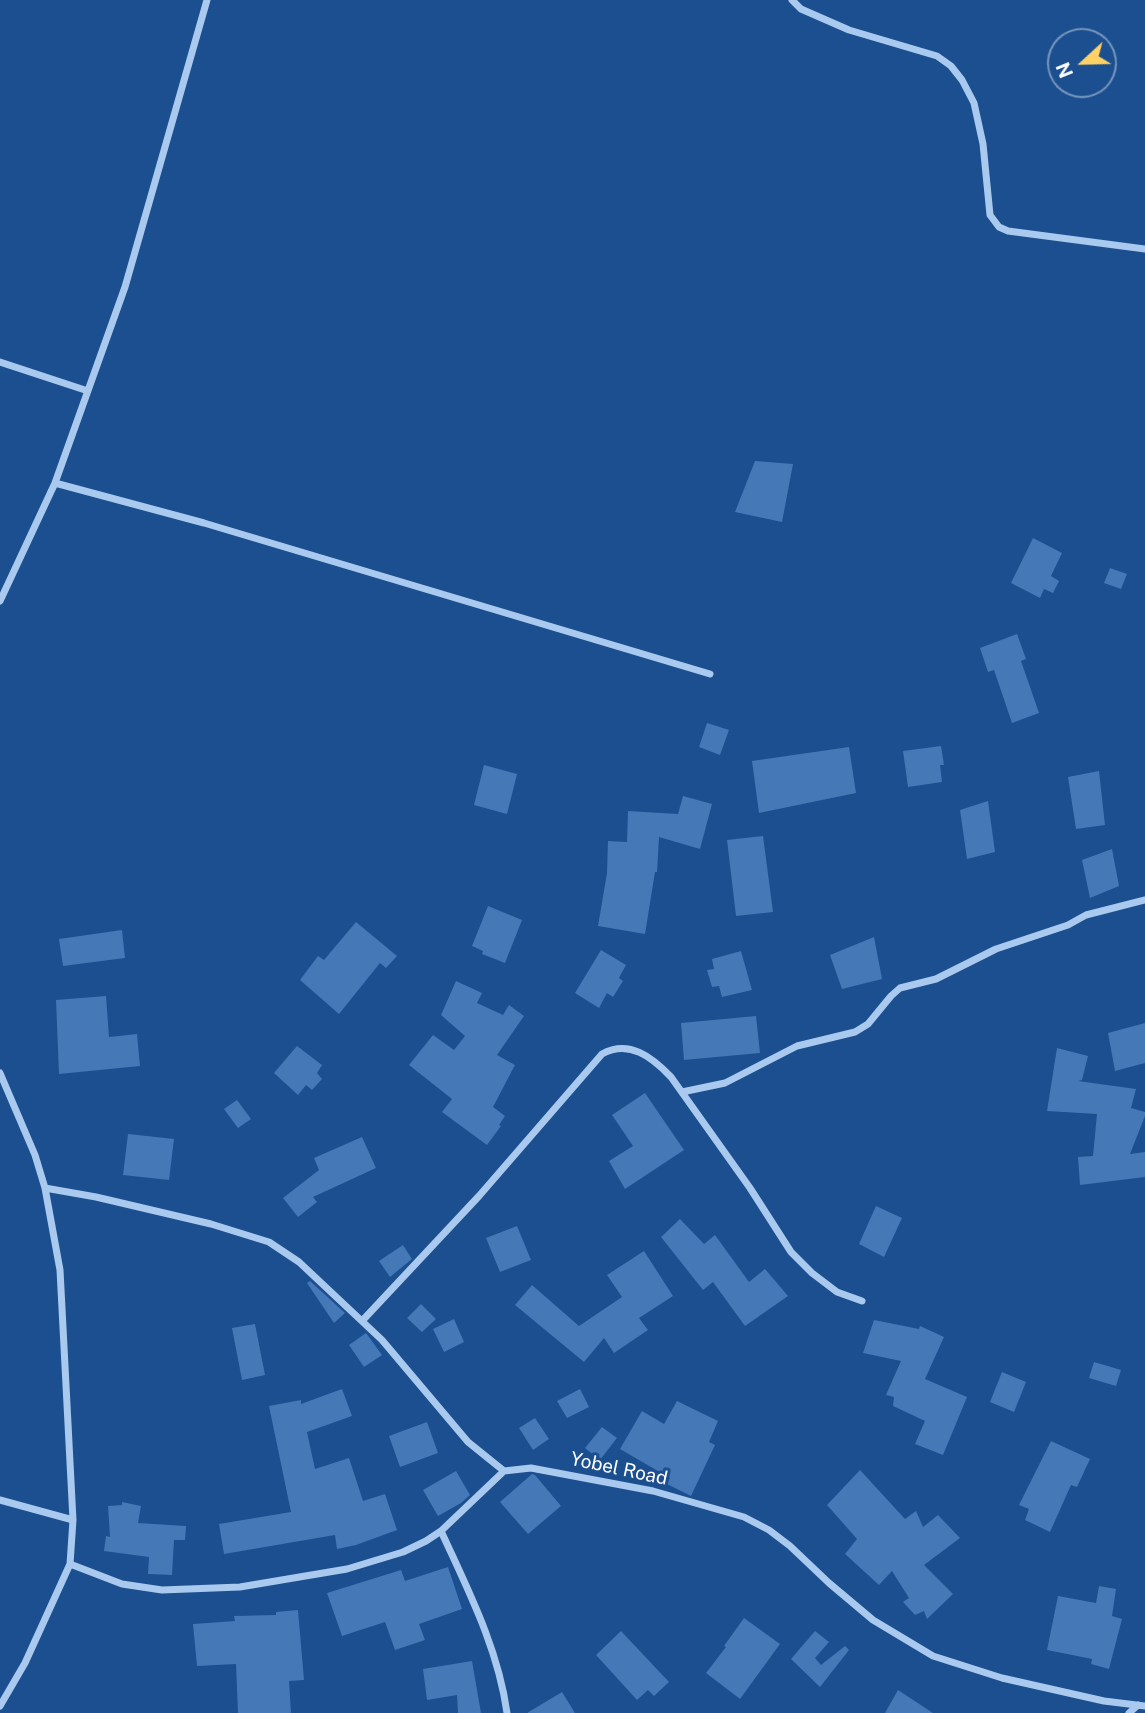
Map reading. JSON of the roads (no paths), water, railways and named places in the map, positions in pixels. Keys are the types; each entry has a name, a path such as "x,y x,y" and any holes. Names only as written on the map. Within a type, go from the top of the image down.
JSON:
{"street":[{"path":"0,601 55,482 125,287 207,0"},
{"path":"792,0 801,9 849,30 937,56 951,66 974,103 984,144 989,215 999,227 1008,231 1145,249"},
{"path":"0,362 88,391"},
{"path":"55,482 204,523 710,674"},
{"path":"682,1092 725,1083 797,1046 855,1032 868,1024 901,988 936,979 996,949 1058,929 1086,915 1145,900"},
{"path":"362,1321 479,1196 602,1054 620,1047 645,1054 657,1062 682,1092 750,1188 791,1252 837,1292 862,1301"},
{"path":"0,1073 35,1155 45,1188 60,1270 73,1520 70,1564 25,1663 0,1706"},
{"path":"45,1188 211,1224 269,1242 299,1262 382,1340 468,1442 504,1471 441,1531 403,1552 347,1569 240,1587 162,1590 122,1584 70,1564"},
{"name":"Yobel Road","path":"504,1471 531,1468 653,1491 744,1517 769,1530 790,1546 873,1620 933,1656 1002,1678 1104,1701 1141,1705"},
{"path":"0,1500 73,1520"},
{"path":"441,1531 498,1664 507,1713"},
{"path":"1129,1713 1141,1705"}]}
